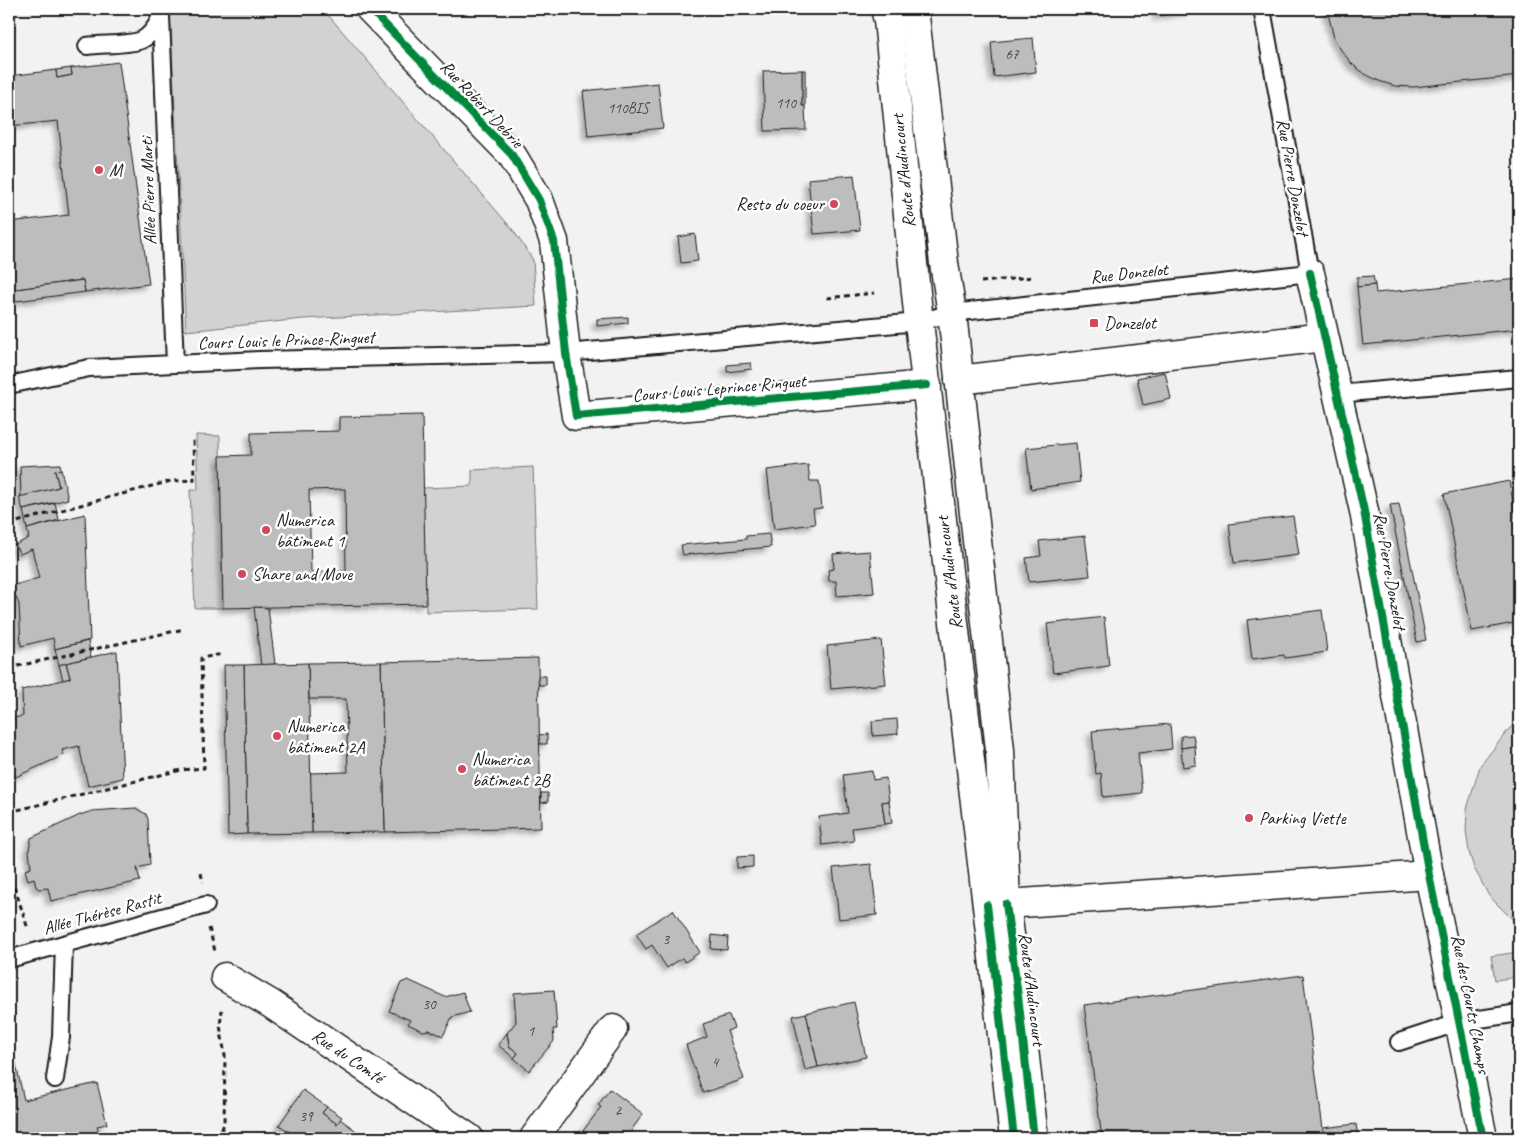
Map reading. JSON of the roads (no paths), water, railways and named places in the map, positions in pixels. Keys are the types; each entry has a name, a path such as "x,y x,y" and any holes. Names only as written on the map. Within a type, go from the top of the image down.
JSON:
{"street":[{"name":"Rue Robert Debrie","path":"370,9 512,155 539,200 554,242 566,353"},
{"name":"Route d'Audincourt","path":"885,9 888,20 919,322 1014,1138"},
{"name":"Route d'Audincourt","path":"914,9 944,263 952,313 1000,750 1006,904 1034,1138"},
{"name":"Rue Pierre Donzelot","path":"1310,273 1364,511 1429,876"},
{"path":"927,385 1324,337"},
{"name":"Cours Louis Leprince Ringuet","path":"566,353 576,416 927,385"},
{"path":"1006,904 1429,876"},
{"name":"Rue des Courts Champs","path":"1429,876 1483,1138"},
{"name":"Rue du Comté","path":"225,977 271,1004 469,1138"},
{"path":"534,1138 613,1029"}],"lane":[{"name":"Rue Pierre Donzelot","path":"1262,9 1310,273"},
{"name":"Allée Pierre Marti","path":"87,46 141,41 153,30 160,13"},
{"name":"Allée Pierre Marti","path":"160,13 175,364"},
{"name":"Rue Donzelot","path":"952,313 1310,273"},
{"path":"566,353 919,322 952,313"},
{"name":"Cours Louis le Prince-Ringuet","path":"9,385 89,368 260,360 566,353"},
{"path":"1337,394 1519,378"},
{"name":"Allée Thérèse Rastit","path":"9,958 206,905"},
{"path":"55,1079 61,1037 64,944"},
{"path":"1398,1042 1460,1022 1519,1013"}],"place":[{"name":"M","path":"99,170"},
{"name":"Resto du coeur","path":"834,204"},
{"name":"Donzelot","path":"1094,323"},
{"name":"Numerica bâtiment 1","path":"266,530"},
{"name":"Share and Move","path":"242,574"},
{"name":"Numerica bâtiment 2A","path":"277,736"},
{"name":"Numerica bâtiment 2B","path":"462,769"},
{"name":"Parking Viette","path":"1249,818"}]}
